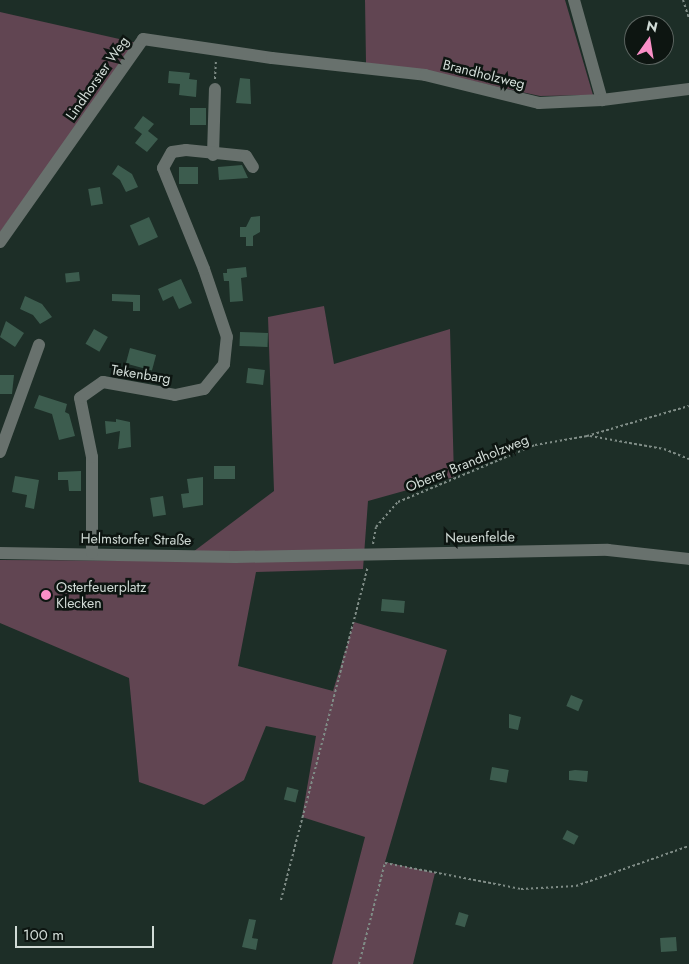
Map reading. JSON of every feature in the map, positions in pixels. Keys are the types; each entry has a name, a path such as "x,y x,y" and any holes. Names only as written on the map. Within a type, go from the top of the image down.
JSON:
{"street":[{"path":"574,0 602,100"},
{"name":"Lindhorster Weg","path":"0,242 143,39 272,58"},
{"name":"Brandholzweg","path":"272,58 426,75 539,103 602,100 689,89"},
{"path":"215,88 213,155 246,156 253,167"},
{"name":"Tekenbarg","path":"92,553 92,457 80,398 103,382 175,395 204,389 224,364 227,337 204,269 163,168 172,152 186,150 213,155"},
{"path":"0,452 39,345"},
{"name":"Neuenfelde","path":"271,556 608,550 689,559"},
{"name":"Helmstorfer Straße","path":"0,553 271,556"}],"path":[{"path":"683,0 689,18"},
{"path":"215,88 216,50"},
{"name":"Oberer Brandholzweg","path":"281,900 371,554 376,527 398,502 535,445 587,436 689,406"},
{"path":"587,436 664,449 689,459"},
{"path":"359,964 385,863 530,889 576,886 689,846"}],"shaded area":[{"path":"365,0 565,0 593,95 540,96 431,72 366,63"},
{"path":"0,12 137,43 0,232"},
{"path":"324,306 334,364 450,329 454,477 368,501 363,569 256,572 238,666 333,691 354,622 447,650 385,862 435,873 413,964 332,964 365,837 302,817 316,736 266,726 244,780 204,805 139,782 129,678 0,623 0,560 181,561 274,491 268,317"}],"building":[{"path":"169,71 190,73 189,79 197,80 196,97 179,95 180,84 168,83"},
{"path":"240,78 250,79 251,104 236,103"},
{"path":"190,108 206,108 206,125 190,125"},
{"path":"143,116 154,124 148,131 158,139 147,152 135,143 142,134 134,128"},
{"path":"118,165 132,174 138,187 126,192 120,180 112,174"},
{"path":"242,165 248,178 219,180 218,167"},
{"path":"179,167 198,167 198,184 179,184"},
{"path":"100,187 103,204 91,206 88,189"},
{"path":"260,216 260,232 253,236 253,246 246,246 246,237 240,237 240,227 246,227 251,217"},
{"path":"149,217 158,237 139,246 130,226"},
{"path":"246,267 247,277 241,278 243,301 230,302 229,281 224,281 223,273 227,273 227,269"},
{"path":"79,272 80,281 66,282 65,273"},
{"path":"181,279 192,303 179,309 173,296 163,301 158,289"},
{"path":"112,294 140,295 140,311 133,311 133,302 112,301"},
{"path":"25,296 42,304 52,317 40,324 33,315 20,309"},
{"path":"6,321 24,333 15,347 0,337"},
{"path":"94,329 108,337 99,352 86,344"},
{"path":"240,332 268,333 267,347 240,346"},
{"path":"130,348 156,355 152,370 126,363"},
{"path":"248,368 265,370 263,385 246,383"},
{"path":"0,375 14,375 12,394 0,394"},
{"path":"39,395 67,404 65,412 69,414 75,436 59,440 52,414 34,408"},
{"path":"116,419 130,422 131,447 118,449 120,431 106,434 105,421 116,422"},
{"path":"214,466 235,466 235,479 214,479"},
{"path":"81,471 81,491 69,491 68,480 58,480 58,472"},
{"path":"15,476 39,480 34,509 25,507 27,495 12,492"},
{"path":"203,477 203,505 183,508 181,494 189,493 187,479"},
{"path":"163,496 166,515 153,517 150,498"},
{"path":"382,599 405,601 404,613 381,611"},
{"path":"571,695 583,700 578,711 566,706"},
{"path":"509,714 521,717 518,730 509,728"},
{"path":"492,767 509,770 506,783 490,780"},
{"path":"569,771 588,771 587,782 569,780"},
{"path":"287,787 299,790 295,803 284,800"},
{"path":"567,830 579,836 574,845 562,839"},
{"path":"459,912 469,915 465,927 455,924"},
{"path":"249,919 256,920 252,938 258,939 256,950 242,947"},
{"path":"676,937 677,951 661,952 660,938"}],"place":[{"name":"Osterfeuerplatz Klecken","path":"46,595"}]}
